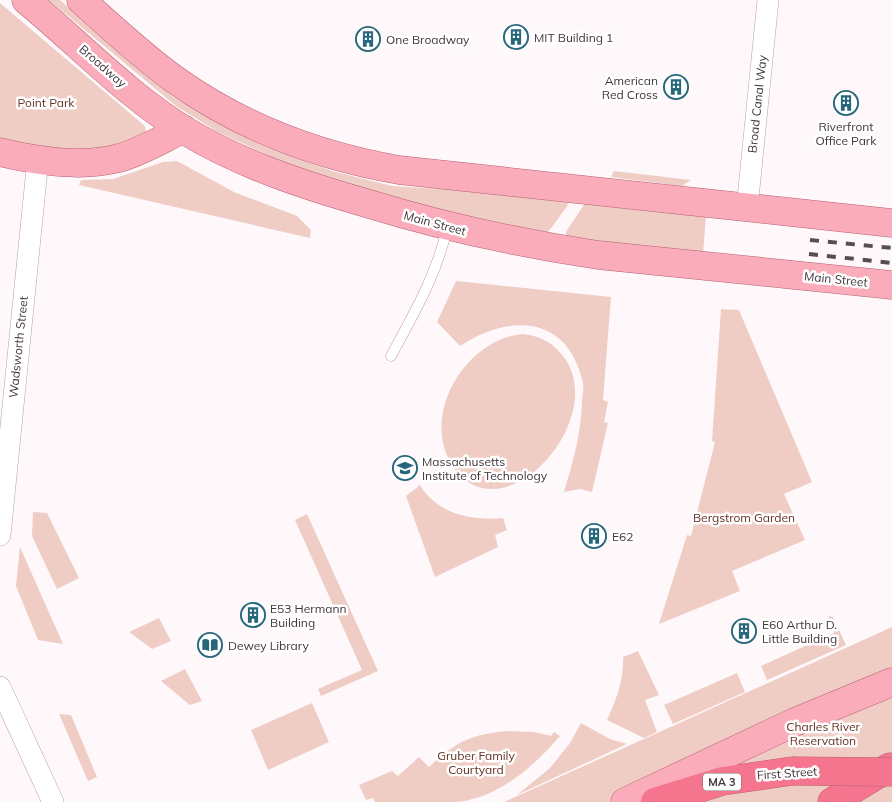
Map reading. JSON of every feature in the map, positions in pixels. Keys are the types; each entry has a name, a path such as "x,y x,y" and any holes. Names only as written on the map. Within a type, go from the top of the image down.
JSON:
{"highway":[{"path":"832,802 892,766"},
{"name":"First Street","path":"655,802 723,781 792,771 892,772"}],"main road":[{"name":"Broadway","path":"26,0 152,107 183,129"},
{"path":"81,0 154,64 207,102 244,122 282,138 372,165 892,224"},
{"path":"0,152 38,159 80,163 103,161 138,151 183,129"},
{"name":"Main Street","path":"183,129 232,156 316,189 447,227 516,242 598,255 892,285"},
{"path":"625,802 778,730 892,682"}],"street":[{"name":"Broad Canal Way","path":"747,208 768,0"},
{"name":"Wadsworth Street","path":"0,536 38,159"},
{"path":"0,686 52,802"}],"lane":[{"path":"391,356 420,303 444,244 447,227"}],"green space":[{"path":"49,0 60,0 172,96 221,125 268,148 332,171 392,186 566,199 568,205 546,235 394,200 285,163 218,132 176,106"},
{"name":"Point Park","path":"0,3 145,126 146,132 132,141 115,147 96,150 55,149 0,141"},
{"path":"177,161 234,192 297,216 311,230 310,238 79,185 81,180 113,179 163,162"},
{"path":"614,171 691,180 682,186 611,177"},
{"path":"585,203 706,215 703,255 566,240 566,232"},
{"path":"456,281 611,297 603,400 608,402 604,422 608,423 592,492 580,489 564,492 576,448 581,414 583,383 575,361 564,344 551,333 535,327 517,325 498,328 479,335 460,346 437,322"},
{"name":"Bergstrom Garden","path":"721,309 739,310 812,482 784,494 805,540 732,571 740,591 659,624 687,535 691,536 715,442 712,441"},
{"path":"523,334 548,342 566,360 575,386 572,414 560,441 542,465 520,481 495,489 472,484 452,465 444,445 442,424 445,402 454,382 467,364 483,349 502,339"},
{"path":"420,485 436,503 456,514 479,518 503,518 507,530 495,535 498,547 435,577 406,496"},
{"path":"33,512 47,513 79,578 57,589 32,536"},
{"path":"307,514 378,671 321,696 318,689 362,670 295,520"},
{"path":"20,547 63,644 38,640 16,586"},
{"path":"828,616 833,617 846,645 767,680 761,666 834,633"},
{"path":"159,618 171,641 152,649 129,632"},
{"name":"Charles River Reservation","path":"892,627 892,802 504,802"},
{"path":"638,651 659,695 645,700 657,732 644,738 607,720 619,690 623,657"},
{"path":"185,669 202,701 190,705 161,681"},
{"path":"737,673 745,692 673,724 664,705"},
{"path":"312,703 329,742 268,770 251,730"},
{"path":"59,714 71,715 97,777 88,781"},
{"path":"581,723 610,739 627,744 517,795 550,768 570,743"},
{"name":"Gruber Family Courtyard","path":"508,731 534,732 551,736 554,732 560,736 516,778 474,799 459,802 375,802 373,798 366,800 359,785 392,771 398,776 419,757 429,767 456,745 484,734"}],"railway":[{"path":"810,240 892,248"},
{"path":"809,254 892,263"}],"place":[{"name":"MIT Building 1","path":"516,37"},
{"name":"One Broadway","path":"368,39"},
{"name":"American Red Cross","path":"676,87"},
{"name":"Riverfront Office Park","path":"846,103"},
{"name":"Massachusetts Institute of Technology","path":"405,468"},
{"name":"E62","path":"594,536"},
{"name":"E53 Hermann Building","path":"253,615"},
{"name":"E60 Arthur D. Little Building","path":"744,631"},
{"name":"Dewey Library","path":"210,645"}]}
